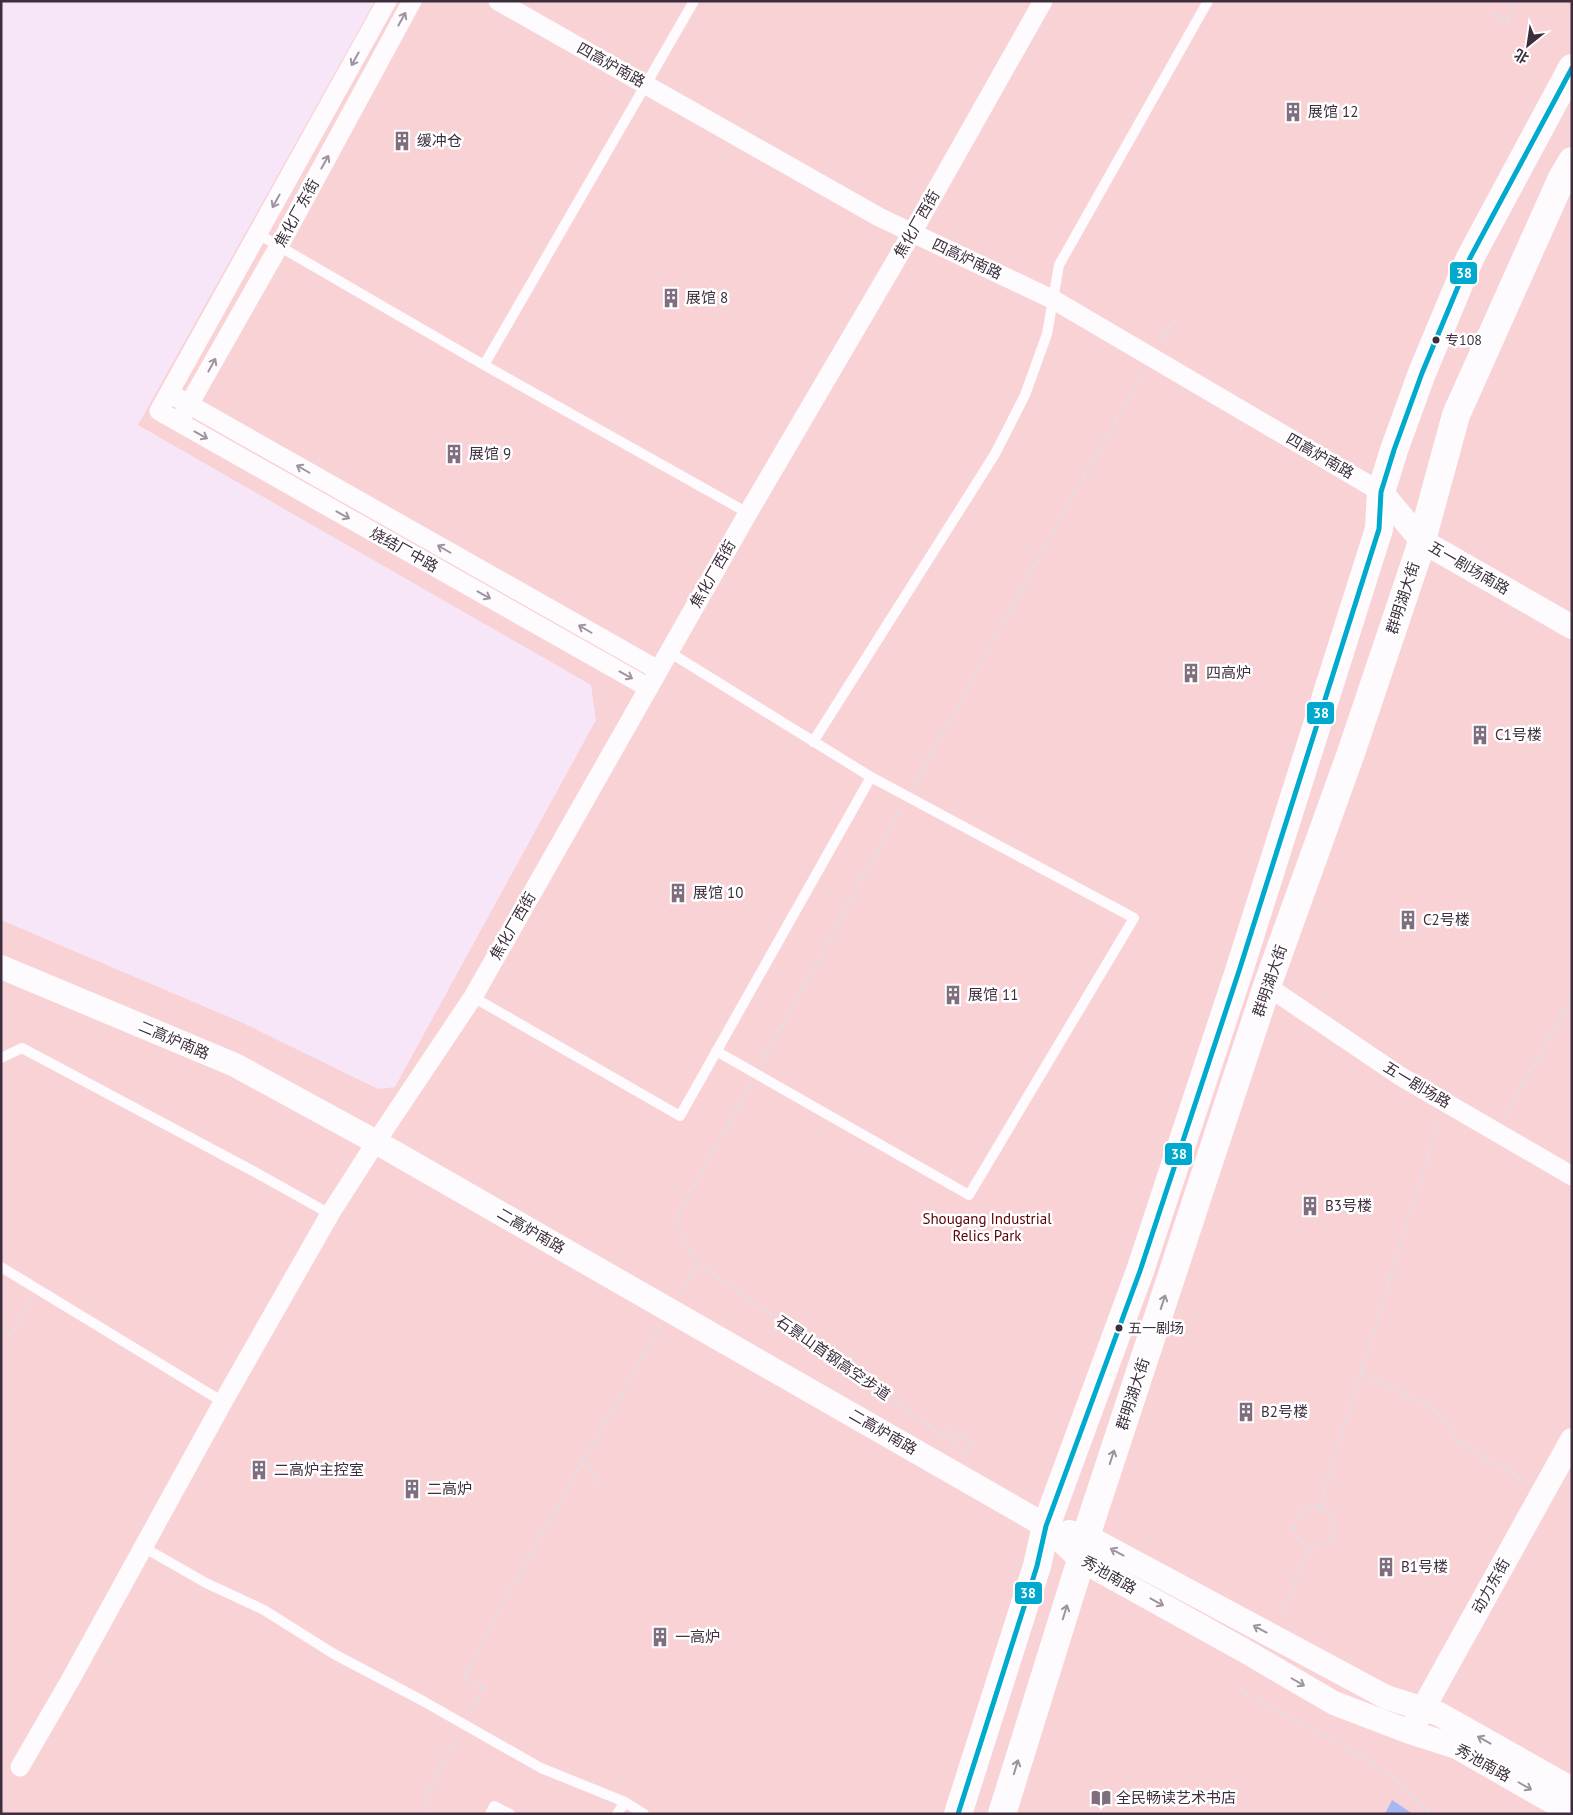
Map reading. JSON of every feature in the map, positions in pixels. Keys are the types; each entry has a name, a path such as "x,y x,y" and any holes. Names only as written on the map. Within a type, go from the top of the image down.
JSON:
{"main road":[{"path":"958,1814 1037,1566 1046,1526 1140,1270 1239,971 1380,528 1381,492 1422,373 1470,258 1572,68"},
{"name":"群明湖大街","path":"1002,1814 1083,1548 1267,986 1352,753 1422,541 1456,415 1570,167"}],"street":[{"name":"焦化厂东街","path":"159,411 387,1"},
{"name":"焦化厂东街","path":"178,422 279,246 412,1"},
{"name":"四高炉南路","path":"498,1 871,212 1054,300 1381,492"},
{"name":"焦化厂西街","path":"20,1767 330,1214 473,997 658,670 912,233 1043,1"},
{"name":"烧结厂中路","path":"170,392 658,670"},
{"name":"烧结厂中路","path":"159,411 649,688"},
{"name":"五一剧场南路","path":"1381,492 1422,541 1572,627"},
{"name":"二高炉南路","path":"1,967 235,1065 376,1142 1046,1526"},
{"name":"五一剧场路","path":"1267,986 1400,1076 1572,1176"},
{"name":"动力东街","path":"1410,1732 1572,1440"},
{"name":"秀池南路","path":"1046,1526 1246,1651 1334,1703 1410,1732 1457,1746 1572,1813"},
{"name":"秀池南路","path":"1083,1548 1386,1697 1438,1714 1572,1789"}],"lane":[{"path":"484,365 694,1"},
{"path":"813,742 995,454 1025,395 1047,334 1059,265 1208,1"},
{"path":"258,234 484,365 748,513"},
{"path":"669,652 871,777 1134,918 969,1195 716,1051"},
{"path":"473,997 680,1116 871,777"},
{"path":"1,1058 22,1048 330,1214"},
{"path":"1,1267 223,1402"},
{"path":"143,1547 206,1583 264,1610 334,1654 423,1701 541,1768 625,1802 644,1814"},
{"path":"617,1814 625,1802"},
{"path":"490,1814 494,1806 510,1814"}],"path":[{"path":"1493,13 1506,21 1517,1"},
{"path":"1496,1132 1572,997"},
{"path":"1319,1508 1444,1102"},
{"name":"石景山首钢高空步道","path":"697,1263 968,1454 974,1444 946,1429"},
{"path":"1,1333 8,1337 38,1288"},
{"path":"1361,1372 1439,1414 1460,1443 1544,1491"},
{"path":"582,1462 598,1477 599,1490"},
{"path":"1312,1507 1319,1508 1326,1511 1330,1516 1334,1522 1334,1530 1328,1542 1316,1547 1302,1544 1294,1532 1294,1525 1300,1513 1312,1507"},
{"path":"1283,1613 1309,1546"},
{"path":"1239,1689 1379,1766 1432,1814"}],"green space":[{"name":"Shougang Industrial Relics Park","path":"375,1 1572,1 1572,1814 1,1814 1,920 243,1023 378,1089 395,1087 596,720 591,685 138,425"}],"water":[{"path":"1392,1800 1413,1814 1385,1814"}],"transit line":[{"name":"38","path":"958,1814 1037,1566 1046,1526 1140,1271 1239,971 1379,529 1381,492 1394,450 1422,373 1470,258 1572,68"}],"place":[{"name":"展馆 12","path":"1293,112"},
{"name":"缓冲仓","path":"402,141"},
{"name":"展馆 8","path":"671,298"},
{"name":"专108","path":"1436,340"},
{"name":"展馆 9","path":"454,454"},
{"name":"四高炉","path":"1191,673"},
{"name":"C1号楼","path":"1480,735"},
{"name":"展馆 10","path":"678,893"},
{"name":"C2号楼","path":"1408,920"},
{"name":"展馆 11","path":"953,995"},
{"name":"B3号楼","path":"1310,1206"},
{"name":"五一剧场","path":"1119,1328"},
{"name":"B2号楼","path":"1246,1412"},
{"name":"二高炉主控室","path":"259,1470"},
{"name":"二高炉","path":"412,1489"},
{"name":"B1号楼","path":"1386,1567"},
{"name":"一高炉","path":"660,1637"},
{"name":"全民畅读艺术书店","path":"1101,1798"}]}
